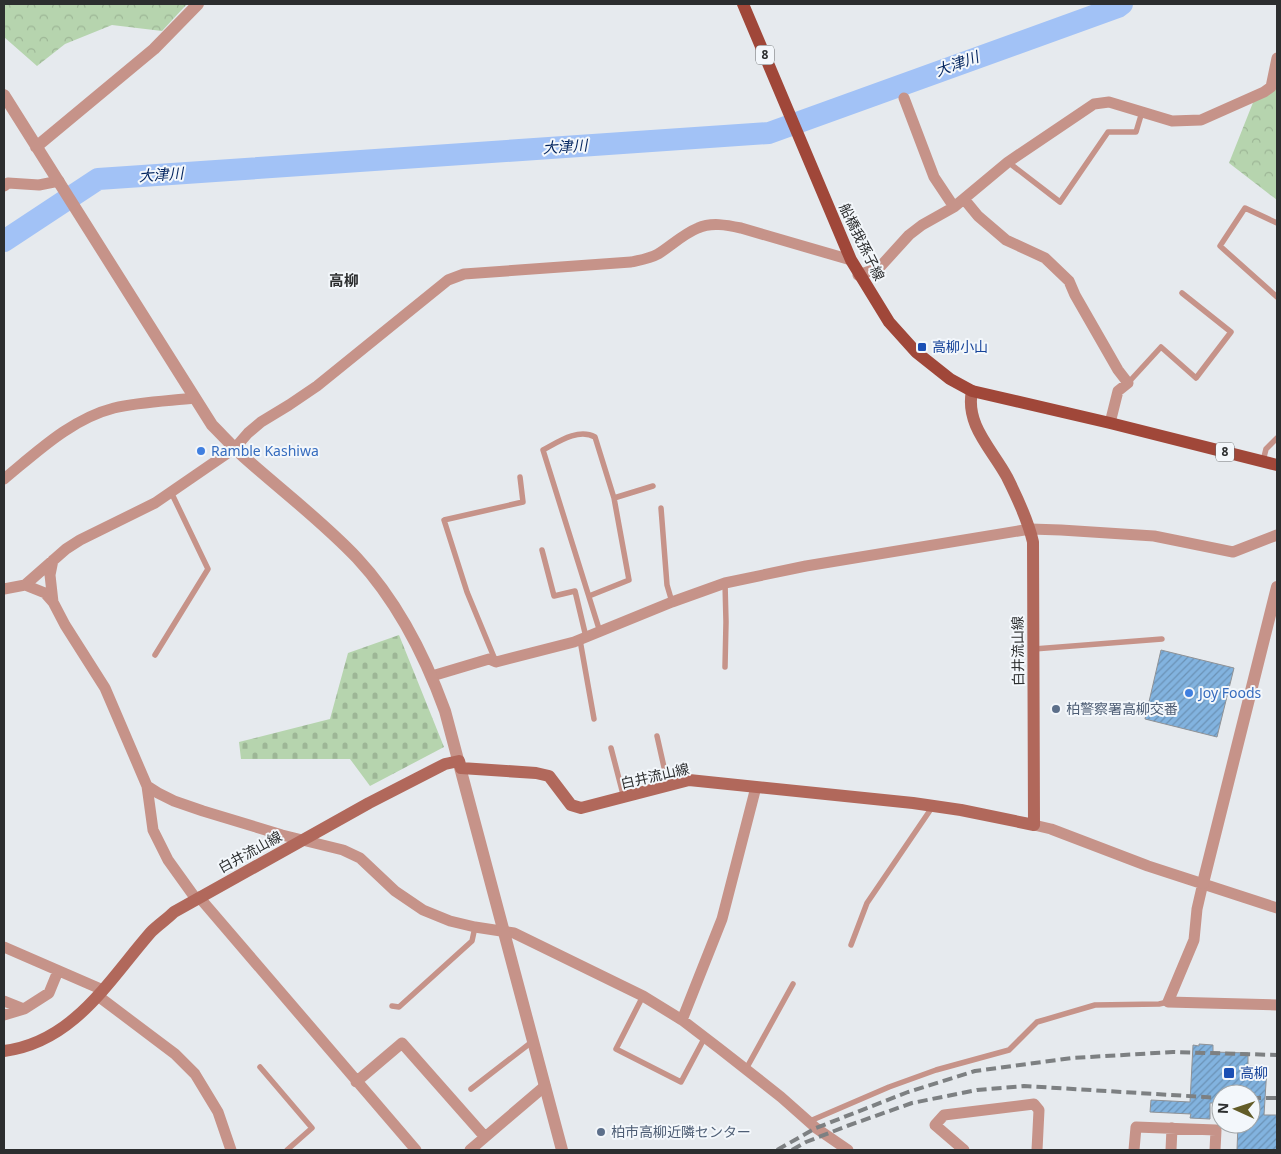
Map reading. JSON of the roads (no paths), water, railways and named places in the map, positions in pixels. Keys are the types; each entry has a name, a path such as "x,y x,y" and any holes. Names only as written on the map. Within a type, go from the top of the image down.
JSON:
{"main road":[{"name":"船橋我孫子線","path":"743,4 850,260 888,322 916,352 950,380 972,391 1277,465"},
{"name":"白井流山線","path":"4,1051 49,1038 77,1017 101,993 152,931 174,912 368,803 445,764 459,761 461,768 536,773 549,776 571,805 581,808 689,780 933,806 1034,825 1033,542 1030,529 1006,477 974,422 969,404 972,391"}],"street":[{"path":"36,147 154,50 198,4"},
{"path":"858,275 879,268 909,234 954,207 1008,162 1094,104 1109,102 1172,121 1201,120 1264,92 1271,87 1277,58"},
{"path":"4,95 212,425 235,448 328,529 358,559 394,606 412,635 432,676 445,711 562,1150"},
{"path":"904,98 934,177 954,207"},
{"path":"5,182 39,185 60,184"},
{"path":"964,199 978,216 1006,240 1045,258 1070,281 1075,295 1118,370 1128,383 1118,391 1110,423"},
{"path":"4,589 25,585 53,560 80,540 136,513 172,492 235,448 261,422 317,386 448,280 464,274 631,262 648,258 698,227 726,224 850,260"},
{"path":"4,479 52,440 94,415 112,408 132,404 195,398"},
{"path":"432,676 489,659 496,662 583,638 725,583 806,566 1030,529 1154,536 1233,552 1277,535"},
{"path":"53,560 50,575 53,602"},
{"path":"25,585 45,594 53,602 65,625 105,688 147,786 153,830 168,860 197,898 416,1150"},
{"path":"1277,587 1197,909 1194,940 1168,1002 1277,1005"},
{"path":"147,786 174,801 282,836 343,850 360,858 395,891 423,910 450,921 476,928 503,930 514,933 643,996 705,1037 848,1150"},
{"path":"682,1020 722,919 756,787"},
{"path":"1034,825 1050,829 1148,866 1277,908"},
{"path":"4,947 101,993 175,1054 195,1074 218,1112 231,1150"},
{"path":"4,1016 24,1010 49,993 58,972"},
{"path":"4,1001 24,1010"},
{"path":"356,1082 402,1043 485,1137"},
{"path":"470,1150 545,1086"},
{"path":"964,1150 935,1125 944,1115 1034,1104 1039,1110 1037,1150"},
{"path":"1134,1150 1136,1127 1216,1130 1216,1150"},
{"path":"1171,1150 1172,1128"}],"lane":[{"path":"1008,162 1060,202 1108,132 1136,132 1142,112"},
{"path":"1277,223 1245,208 1220,246 1277,297"},
{"path":"1128,383 1161,347 1196,378 1231,332 1182,292"},
{"path":"589,596 629,580 614,498 595,437 589,434 569,437 543,450 600,632"},
{"path":"1263,461 1266,448 1277,438"},
{"path":"496,662 468,592 444,520 523,502 520,476"},
{"path":"614,498 653,486"},
{"path":"155,654 208,569 172,492"},
{"path":"661,508 667,585 672,602"},
{"path":"542,550 554,596 576,591 594,719"},
{"path":"725,583 725,667"},
{"path":"1034,649 1162,639"},
{"path":"657,736 668,785"},
{"path":"611,748 624,798"},
{"path":"852,945 867,903 933,806"},
{"path":"392,1006 399,1007 472,941 476,928"},
{"path":"746,1069 794,984"},
{"path":"643,996 616,1049 681,1082 705,1037"},
{"path":"810,1121 847,1104 936,1070 1009,1050 1037,1022 1095,1005 1158,1004 1168,1002"},
{"path":"471,1089 533,1041"},
{"path":"260,1067 312,1128 288,1150"}],"waterway":[{"name":"大津川","path":"4,241 98,179 769,133 1122,4"}],"railway":[{"path":"777,1150 816,1128 908,1092 975,1071 1072,1058 1173,1052 1277,1055"},
{"path":"792,1150 806,1142 912,1103 977,1090 1024,1086 1211,1097"},
{"path":"1261,1098 1277,1098"}],"place":[{"name":"高柳小山","path":"922,347"},
{"name":"Ramble Kashiwa","path":"201,451"},
{"name":"Joy Foods","path":"1189,693"},
{"name":"柏警察署高柳交番","path":"1056,709"},
{"name":"高柳","path":"1229,1073"},
{"name":"柏市高柳近隣センター","path":"601,1132"}],"district":[{"name":"高柳","path":"344,281"}]}
